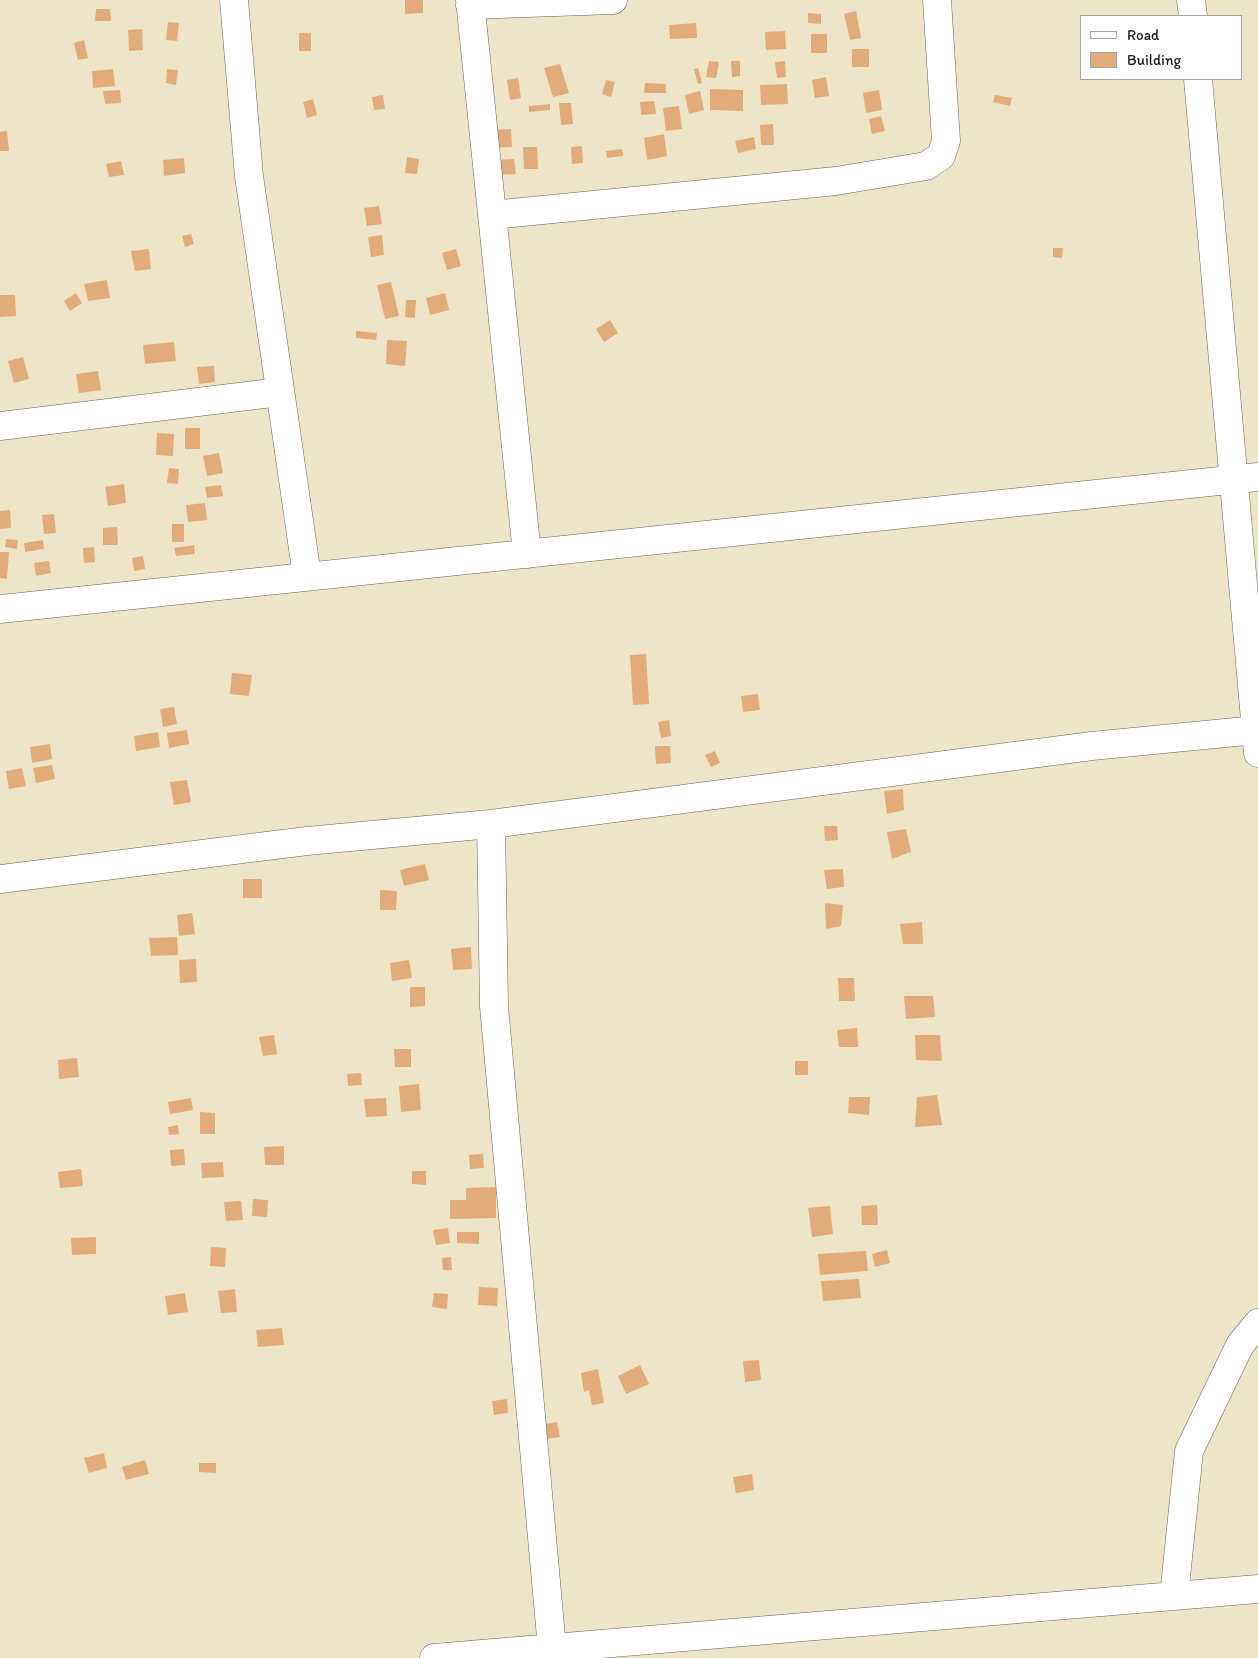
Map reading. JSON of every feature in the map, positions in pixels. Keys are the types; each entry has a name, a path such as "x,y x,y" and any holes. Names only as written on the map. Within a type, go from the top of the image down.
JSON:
{"street":[{"path":"234,0 249,176 307,576"},
{"path":"526,554 470,2 613,0"},
{"path":"492,215 836,181 926,166 941,156 946,141 937,0"},
{"path":"1191,0 1193,15"},
{"path":"0,879 307,841 491,824 1092,746 1257,741 1246,478 1198,80"},
{"path":"0,426 280,392"},
{"path":"0,609 1246,478"},
{"path":"491,824 494,1006 552,1648"},
{"path":"1174,1596 1190,1452 1240,1345 1258,1323"},
{"path":"434,1658 1258,1589"}],"building":[{"path":"405,0 423,0 423,13 405,14"},
{"path":"96,9 110,9 111,21 95,21"},
{"path":"856,11 861,38 850,40 844,14"},
{"path":"808,13 821,14 821,24 808,23"},
{"path":"168,22 179,23 177,41 166,40"},
{"path":"696,23 697,38 670,39 669,25"},
{"path":"142,29 143,50 129,51 128,30"},
{"path":"785,31 786,49 766,50 765,32"},
{"path":"299,33 311,33 311,51 299,51"},
{"path":"811,34 827,34 827,53 811,53"},
{"path":"84,40 88,58 78,60 74,43"},
{"path":"852,49 869,49 869,67 852,67"},
{"path":"709,61 719,62 716,78 706,77"},
{"path":"731,61 740,61 740,76 732,77"},
{"path":"785,61 786,77 777,78 775,62"},
{"path":"560,64 569,93 553,97 544,68"},
{"path":"698,68 702,83 698,84 694,69"},
{"path":"113,69 115,86 93,88 92,71"},
{"path":"167,69 178,70 176,85 166,83"},
{"path":"826,77 829,96 815,98 812,80"},
{"path":"518,78 521,98 510,100 507,80"},
{"path":"606,80 615,82 611,97 602,94"},
{"path":"645,83 666,84 666,93 644,93"},
{"path":"787,84 788,104 761,105 760,85"},
{"path":"710,89 743,90 743,111 710,110"},
{"path":"120,90 121,103 105,104 103,91"},
{"path":"879,90 882,110 866,113 863,93"},
{"path":"700,91 704,110 689,114 685,95"},
{"path":"383,95 385,109 374,110 372,97"},
{"path":"995,95 1012,98 1010,106 993,102"},
{"path":"313,99 317,115 307,118 303,102"},
{"path":"654,101 656,114 641,115 640,102"},
{"path":"559,103 571,103 573,124 561,125"},
{"path":"550,104 550,110 529,112 529,106"},
{"path":"679,106 682,129 666,131 663,108"},
{"path":"881,116 885,131 872,134 869,119"},
{"path":"773,124 774,145 761,145 760,125"},
{"path":"511,129 512,147 491,148 490,130"},
{"path":"7,131 9,151 0,151 0,132"},
{"path":"664,134 667,156 647,160 644,138"},
{"path":"754,137 756,149 738,153 735,141"},
{"path":"582,146 583,163 572,164 571,147"},
{"path":"523,147 537,147 538,169 524,169"},
{"path":"622,149 623,156 607,158 606,151"},
{"path":"407,157 419,159 417,174 405,173"},
{"path":"184,158 185,173 164,176 163,160"},
{"path":"514,159 516,174 493,175 492,160"},
{"path":"121,161 124,175 109,177 106,164"},
{"path":"379,206 382,224 367,226 364,208"},
{"path":"191,234 194,244 185,247 182,236"},
{"path":"382,235 384,255 371,257 368,237"},
{"path":"1053,248 1063,248 1062,258 1053,257"},
{"path":"149,249 151,269 135,271 131,251"},
{"path":"456,249 461,266 447,270 442,253"},
{"path":"107,280 110,298 88,301 84,284"},
{"path":"391,282 399,316 385,319 377,285"},
{"path":"76,293 82,303 70,311 64,301"},
{"path":"445,293 449,310 430,315 426,298"},
{"path":"0,295 15,295 16,316 0,317"},
{"path":"406,300 416,300 415,318 405,317"},
{"path":"610,320 618,333 604,342 596,329"},
{"path":"356,331 377,333 376,340 356,338"},
{"path":"387,340 407,341 405,366 386,364"},
{"path":"174,342 176,361 145,364 143,345"},
{"path":"23,357 29,379 14,383 8,361"},
{"path":"214,366 215,382 199,384 197,367"},
{"path":"98,371 101,390 79,393 76,374"},
{"path":"185,428 200,428 200,449 185,449"},
{"path":"157,433 174,434 173,456 156,455"},
{"path":"219,453 223,473 207,476 203,456"},
{"path":"169,468 179,469 178,484 167,483"},
{"path":"124,484 126,503 108,506 105,487"},
{"path":"221,485 223,496 207,498 205,487"},
{"path":"205,503 207,520 188,522 186,505"},
{"path":"10,510 11,528 0,529 0,511"},
{"path":"54,514 56,533 44,534 42,515"},
{"path":"172,524 184,524 184,542 172,542"},
{"path":"117,527 118,545 103,545 103,528"},
{"path":"6,539 18,540 17,549 5,547"},
{"path":"43,540 44,549 25,552 24,543"},
{"path":"194,545 195,554 176,556 174,548"},
{"path":"94,547 95,562 84,563 83,548"},
{"path":"0,552 9,552 7,579 0,578"},
{"path":"143,556 145,569 134,571 132,558"},
{"path":"49,561 51,573 36,576 34,563"},
{"path":"646,654 649,704 633,705 630,655"},
{"path":"232,673 252,675 249,696 230,694"},
{"path":"758,694 760,710 743,712 741,696"},
{"path":"174,707 177,724 163,727 160,709"},
{"path":"669,720 671,736 661,738 658,722"},
{"path":"187,730 189,744 169,748 167,733"},
{"path":"158,732 160,747 136,751 134,736"},
{"path":"50,744 52,759 32,763 30,747"},
{"path":"655,746 670,746 671,763 656,764"},
{"path":"715,751 720,763 711,767 705,755"},
{"path":"52,765 55,779 36,783 33,768"},
{"path":"22,768 26,786 9,789 6,771"},
{"path":"187,780 191,802 174,805 170,782"},
{"path":"903,789 904,810 887,814 884,791"},
{"path":"824,826 837,826 838,840 825,841"},
{"path":"906,829 911,852 892,859 887,832"},
{"path":"425,864 429,880 404,886 400,870"},
{"path":"843,869 844,887 827,889 824,870"},
{"path":"243,879 262,879 262,898 243,898"},
{"path":"380,890 397,891 396,910 380,910"},
{"path":"825,903 843,905 841,926 826,929"},
{"path":"192,913 195,934 179,936 177,915"},
{"path":"922,922 923,944 903,944 900,924"},
{"path":"177,937 178,955 151,956 149,938"},
{"path":"471,947 472,969 453,970 451,949"},
{"path":"196,959 197,982 180,983 179,960"},
{"path":"409,960 412,978 392,981 390,963"},
{"path":"838,978 854,978 855,1001 839,1001"},
{"path":"410,987 425,987 425,1006 410,1007"},
{"path":"904,996 933,996 935,1017 906,1019"},
{"path":"857,1028 858,1047 839,1047 837,1030"},
{"path":"274,1035 277,1054 263,1056 259,1037"},
{"path":"915,1035 940,1035 942,1061 916,1060"},
{"path":"394,1049 411,1049 411,1067 395,1067"},
{"path":"77,1058 79,1077 59,1079 58,1060"},
{"path":"795,1061 808,1061 808,1075 795,1075"},
{"path":"361,1073 362,1085 348,1086 347,1074"},
{"path":"419,1084 421,1110 401,1112 399,1086"},
{"path":"937,1095 942,1125 915,1127 917,1097"},
{"path":"849,1097 870,1097 869,1115 848,1113"},
{"path":"191,1098 193,1110 170,1114 168,1102"},
{"path":"386,1098 387,1116 366,1117 364,1099"},
{"path":"200,1112 215,1113 215,1134 200,1134"},
{"path":"178,1125 179,1134 169,1135 168,1127"},
{"path":"284,1146 284,1165 265,1165 264,1147"},
{"path":"184,1149 185,1165 171,1166 170,1150"},
{"path":"483,1154 484,1168 470,1169 469,1155"},
{"path":"223,1162 224,1177 202,1178 201,1163"},
{"path":"81,1169 83,1186 60,1188 58,1172"},
{"path":"412,1171 426,1171 426,1185 412,1184"},
{"path":"496,1187 496,1218 450,1219 450,1200 466,1200 466,1188"},
{"path":"253,1199 268,1200 267,1217 252,1216"},
{"path":"241,1201 243,1220 226,1221 224,1202"},
{"path":"877,1205 878,1225 862,1225 861,1206"},
{"path":"830,1206 833,1234 812,1237 808,1208"},
{"path":"448,1228 450,1243 436,1245 433,1230"},
{"path":"457,1232 479,1232 479,1244 457,1243"},
{"path":"96,1237 96,1254 72,1255 71,1238"},
{"path":"211,1247 226,1248 225,1267 210,1266"},
{"path":"887,1250 890,1263 875,1267 872,1254"},
{"path":"866,1251 868,1271 820,1275 818,1254"},
{"path":"451,1257 452,1270 443,1270 442,1258"},
{"path":"859,1279 861,1298 823,1301 821,1281"},
{"path":"479,1287 498,1288 497,1306 478,1305"},
{"path":"235,1289 237,1312 221,1313 218,1291"},
{"path":"185,1293 188,1312 168,1315 165,1296"},
{"path":"434,1293 448,1294 447,1309 432,1307"},
{"path":"282,1328 284,1345 258,1347 256,1330"},
{"path":"759,1360 761,1380 745,1382 743,1361"},
{"path":"640,1365 649,1384 626,1394 618,1376"},
{"path":"598,1369 604,1403 592,1405 589,1390 584,1392 581,1373"},
{"path":"507,1399 508,1413 494,1415 492,1401"},
{"path":"557,1422 560,1437 539,1440 537,1425"},
{"path":"104,1453 107,1468 89,1473 84,1458"},
{"path":"145,1460 149,1474 126,1480 122,1467"},
{"path":"199,1463 216,1463 216,1473 199,1472"},
{"path":"752,1474 754,1490 736,1493 733,1477"}]}
